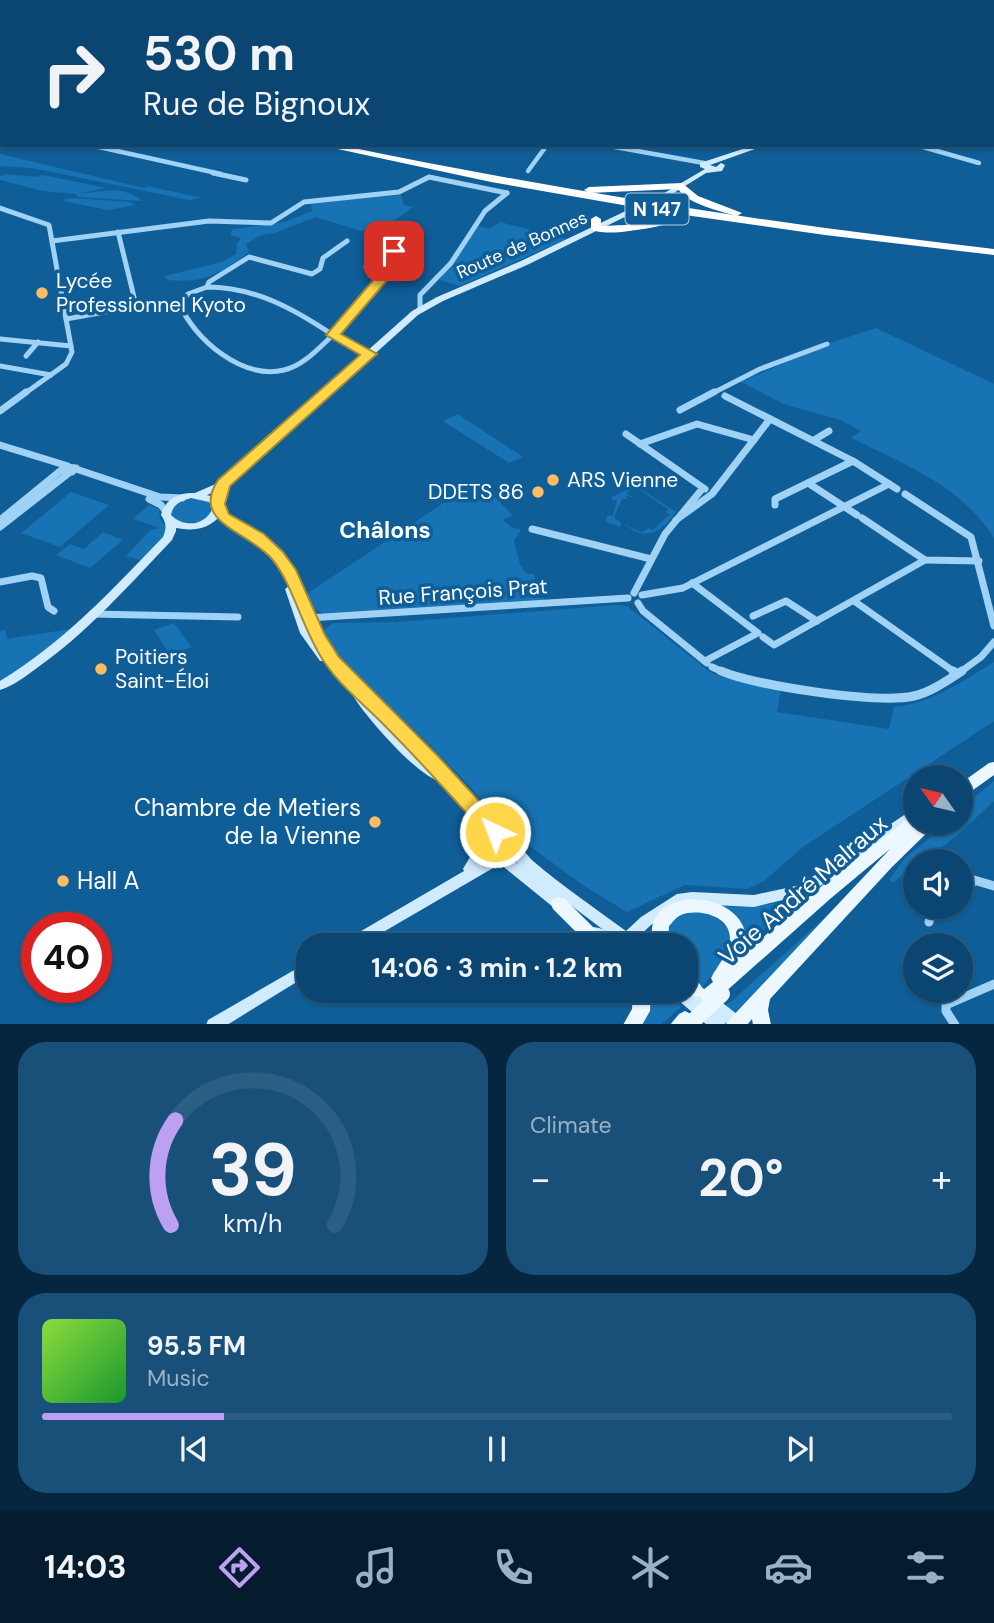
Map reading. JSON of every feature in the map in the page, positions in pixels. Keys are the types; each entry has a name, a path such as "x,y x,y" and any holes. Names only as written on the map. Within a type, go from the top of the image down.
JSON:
{"highway":[{"name":"N 147","path":"334,147 523,184 751,223 994,250"},
{"name":"N 147","path":"347,147 523,184 800,226 994,250"},
{"path":"523,184 596,190 682,186 684,191 697,199"},
{"path":"523,184 569,199 592,217 625,228 686,218 751,223"},
{"path":"653,187 667,194 680,193 730,212 800,226"},
{"path":"592,217 613,220 616,225 625,228"}],"main road":[{"path":"973,781 992,768"},
{"path":"973,786 992,768"},
{"name":"Voie André Malraux","path":"686,1023 704,989 903,833"},
{"path":"738,1024 886,863 917,835"},
{"path":"559,904 588,933"},
{"path":"659,933 659,926 669,912 680,906 706,906 726,915 736,925 740,946 729,966 704,989"},
{"path":"762,997 758,1010 762,1024"},
{"path":"632,1024 641,1011 641,1003"}],"street":[{"path":"99,147 246,180"},
{"path":"528,170 545,147"},
{"path":"614,147 709,165"},
{"path":"653,202 682,186 709,165 758,147"},
{"path":"923,147 979,163"},
{"path":"52,241 195,222 225,220 271,223 304,202 399,192 429,177 507,193 485,211 451,263 420,295 420,309"},
{"name":"Route de Bonnes","path":"613,220 636,209"},
{"path":"1,210 44,221 50,228 72,355 68,362 2,409"},
{"name":"Route de Bonnes","path":"224,484 370,354 397,326 420,309 592,217"},
{"path":"66,319 131,308 135,301 118,232"},
{"path":"372,232 386,251"},
{"path":"207,287 209,282 249,257 312,274 320,269 323,258 347,241"},
{"path":"370,354 359,351 333,335 286,305 226,287 207,287 182,298 179,303 187,321 211,345 254,369 270,372 286,370 333,335 378,284 402,256 396,251 386,251 365,265 378,284"},
{"path":"0,339 71,346"},
{"path":"26,356 38,342"},
{"path":"680,410 760,369 827,344"},
{"path":"0,366 51,375"},
{"path":"725,396 853,461 971,537 994,626"},
{"path":"676,520 712,494 770,419"},
{"path":"640,444 701,424 754,440"},
{"path":"814,440 829,431"},
{"path":"626,434 712,494"},
{"path":"0,446 155,501 179,526 223,523 246,530"},
{"path":"775,505 775,499 853,461"},
{"path":"69,470 160,497 182,498 199,495 224,484"},
{"path":"0,520 69,470"},
{"path":"0,527 69,470"},
{"path":"808,483 925,559 979,561"},
{"path":"147,559 176,533 214,518 218,507 218,493 224,484"},
{"path":"703,488 676,520 651,559 636,597 643,611 708,663 737,678 887,699 914,696 984,656 994,642"},
{"name":"Rue François Prat","path":"305,618 636,597 676,590 845,507 897,489"},
{"path":"199,495 210,498 226,519 268,545 283,564 316,650 420,762 458,790"},
{"path":"0,686 47,655 147,559 170,534 168,517 171,503 182,498"},
{"path":"532,529 651,559"},
{"path":"692,583 748,618 760,635 774,645 921,565 925,559"},
{"path":"0,582 35,576 41,578 48,607 54,611"},
{"path":"748,618 786,601 817,621"},
{"path":"854,601 956,673"},
{"path":"92,614 238,617"},
{"path":"708,663 760,635"},
{"path":"392,729 441,771 458,790 504,850 514,868 559,904 607,933"},
{"path":"477,814 488,854 504,850"},
{"path":"636,933 662,907 677,900 692,898 754,901 799,891 903,823"},
{"path":"425,901 470,870 494,837 504,850 527,864 612,933"},
{"path":"425,901 504,850"},
{"path":"370,933 487,868 514,868"},
{"path":"973,881 994,886"},
{"path":"214,1024 296,975"},
{"path":"955,1024 947,1014 946,1005 994,984"},
{"path":"704,989 738,1024"},
{"path":"692,1003 719,1024"}],"shaded area":[{"path":"0,154 144,188 148,186 202,198 189,200 32,168 0,166"},
{"path":"6,174 36,177 43,175 106,188 78,194 120,191 128,192 142,201 77,197 76,194 43,191 0,180 0,176"},
{"path":"401,195 404,205 413,207 387,226 361,231 315,217 275,233 261,235 246,244 249,252 212,275 181,281 168,280 164,276 222,262 236,254 241,238 230,235 233,229 285,222 312,211 311,203"},
{"path":"75,198 130,202 136,205 108,210 64,201"},
{"path":"500,222 567,239 460,286 439,280 478,226 489,229"},
{"path":"876,328 994,384 994,538 966,504 949,490 911,467 851,438 861,431 840,420 784,404 741,382 830,343"},
{"path":"458,414 523,457 509,463 443,421"},
{"path":"609,468 676,512 665,525 654,532 641,533 626,526 627,523 627,526 642,532 649,528 653,530 670,514 666,512 668,509 636,487 626,493 634,496 631,497 626,495 627,499 622,499 614,517 621,523 620,527 605,521 608,515 613,516 617,500 612,500 612,497 629,489 625,485 628,483"},
{"path":"480,483 513,515 503,520 511,527 521,530 514,541 520,564 526,573 534,574 538,598 544,598 545,601 325,614 310,607 305,597 308,593 463,490"},
{"path":"71,492 109,505 60,547 21,533"},
{"path":"191,498 202,498 213,504 213,513 200,522 178,523 169,514 171,507"},
{"path":"149,505 159,509 160,518 167,528 164,538 140,560 126,556 150,530 159,528 133,519"},
{"path":"103,532 123,540 90,568 56,555 70,544 84,549"},
{"path":"627,606 710,672 724,678 781,688 777,712 889,729 894,707 934,696 994,662 994,721 927,765 903,765 903,781 803,847 764,881 747,889 685,885 627,912 584,886 500,824 472,789 430,745 338,657 324,630 333,623 398,622"},
{"path":"174,623 191,647 170,655 154,630"},
{"path":"70,629 33,660 0,682 0,631 6,630 7,639"},
{"path":"994,781 994,801 973,820 973,799"},
{"path":"934,835 957,835 940,849 916,849"},
{"path":"903,861 903,874 893,883 889,880"},
{"path":"807,894 747,945 741,922 717,905 763,905"},
{"path":"833,910 737,1011 724,1006 733,1000"},
{"path":"686,912 713,916 732,936 725,957 702,988 698,984 698,933 667,933 669,924"},
{"path":"646,1003 676,1003 681,1007 662,1024 641,1024"}],"place":[{"name":"Lycée Professionnel Kyoto","path":"42,293"},
{"name":"ARS Vienne","path":"553,480"},
{"name":"DDETS 86","path":"538,492"},
{"name":"Poitiers Saint-Éloi","path":"101,669"},
{"name":"Chambre de Metiers de la Vienne","path":"375,822"},
{"name":"Hall A","path":"63,881"}],"district":[{"name":"Châlons","path":"385,530"}],"route":[{"path":"394,251 402,256 333,335 359,351 370,354 274,436 224,484 218,493 217,504 222,516 268,545 288,570 316,635 332,661 431,761 495,832"}]}
